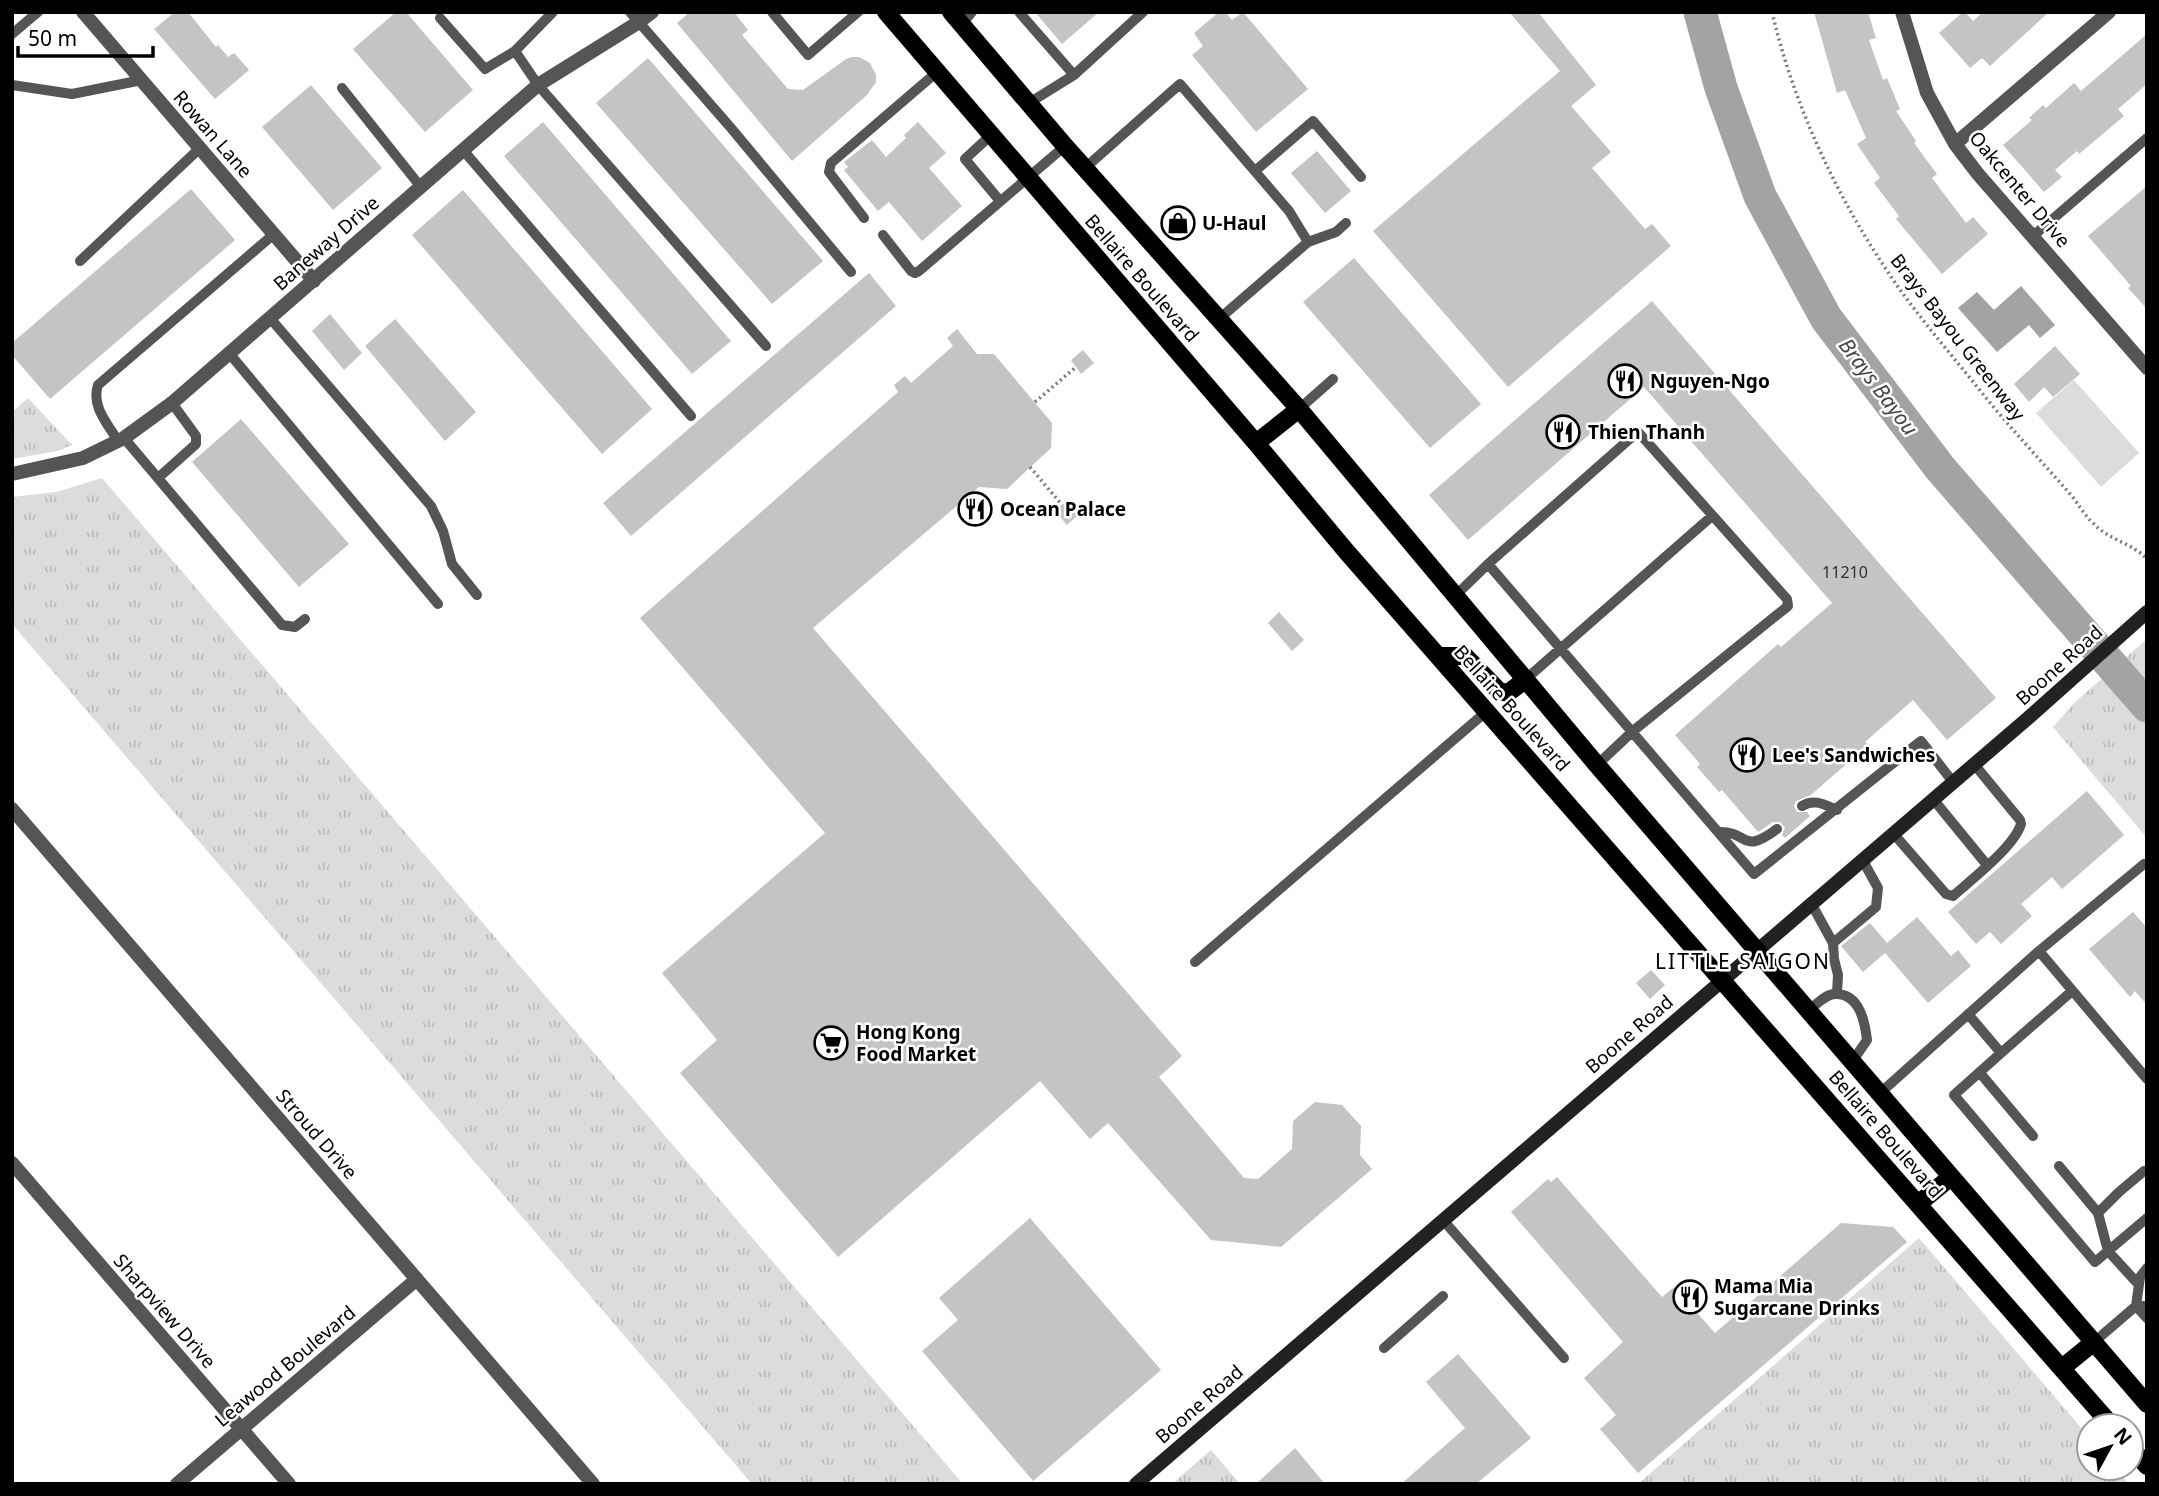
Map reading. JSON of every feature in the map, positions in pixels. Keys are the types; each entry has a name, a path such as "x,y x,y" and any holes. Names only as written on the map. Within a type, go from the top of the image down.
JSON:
{"main road":[{"name":"Bellaire Boulevard","path":"886,12 1346,551 2100,1412"},
{"name":"Bellaire Boulevard","path":"962,16 1065,146 1299,409 1597,765 2147,1404"},
{"path":"1256,443 1299,409"},
{"path":"1438,656 1465,656 1499,691 1508,693 1526,679"},
{"path":"1918,1204 1951,1177"},
{"path":"2062,1368 2094,1342"}],"street":[{"name":"Rowan Lane","path":"83,12 314,281"},
{"name":"Baneway Drive","path":"12,474 83,458 121,440 172,403 538,85 635,17 652,12"},
{"name":"Oakcenter Drive","path":"1902,12 1927,93 1955,144 2147,368"},
{"path":"1955,144 2109,12"},
{"name":"Boone Road","path":"1136,1484 2057,693 2147,612"},
{"name":"Stroud Drive","path":"12,809 593,1484"},
{"name":"Sharpview Drive","path":"12,1163 289,1484"},
{"name":"Leawood Boulevard","path":"177,1484 417,1279"}],"lane":[{"path":"12,34 38,12"},
{"path":"440,18 485,69 514,51 553,12"},
{"path":"772,12 808,55 858,12"},
{"path":"1019,12 1073,75"},
{"path":"1029,103 1073,75 1143,12"},
{"path":"635,17 732,128 851,272"},
{"path":"514,51 538,85 766,346"},
{"path":"864,218 829,172 831,163 937,72"},
{"path":"12,85 72,93 142,80"},
{"path":"1085,169 1180,84 1289,211 1308,242"},
{"path":"342,88 421,186"},
{"path":"1255,171 1313,121 1361,177"},
{"path":"991,135 965,159 1000,201"},
{"path":"2032,236 2147,138"},
{"path":"883,235 915,273 1065,146"},
{"path":"80,261 200,148"},
{"path":"463,150 691,416"},
{"path":"1219,319 1308,242 1336,232 1346,223"},
{"path":"274,234 98,385 94,395 96,404 121,440 158,478 282,625 295,627 305,619"},
{"path":"270,318 431,506 443,531 452,564 477,595"},
{"path":"229,352 438,604"},
{"path":"1299,409 1334,379"},
{"path":"158,478 195,444 196,436 172,403"},
{"path":"1456,596 1488,564 1639,433 1789,604 1633,731 1597,765"},
{"path":"1526,679 1712,516"},
{"path":"1488,564 1754,874 1921,741 1953,782"},
{"path":"1195,962 1487,711"},
{"path":"1893,833 1946,894 1953,896 2014,837 2021,824 1974,764"},
{"path":"1933,799 1987,865"},
{"path":"1802,806 1817,802 1837,810"},
{"path":"1719,832 1731,832 1744,841 1755,842 1777,829"},
{"path":"1833,943 1877,907 1878,888 1862,859"},
{"path":"1879,1094 2039,951 2144,864"},
{"path":"1811,903 1833,943 1838,975 1837,993"},
{"path":"2039,951 2147,1079"},
{"path":"2071,992 1954,1095 2095,1262 2147,1218"},
{"path":"1808,1011 1827,996 1837,993 1860,1009 1867,1040 1853,1062"},
{"path":"1968,1014 2001,1054"},
{"path":"1980,1073 2033,1136"},
{"path":"2059,1166 2098,1213 2108,1251 2138,1285"},
{"path":"2098,1213 2144,1171"},
{"path":"1443,1220 1564,1358"},
{"path":"2147,1268 2138,1285 2141,1306 2147,1318"},
{"path":"1384,1348 1443,1296"},
{"path":"2094,1342 2141,1306"}],"path":[{"name":"Brays Bayou Greenway","path":"1772,12 1791,80 1826,162 1848,206 1899,289 2015,434 2093,524 2133,547 2147,559"},
{"path":"1035,402 1076,367"},
{"path":"1030,467 1062,505"}],"green space":[{"path":"2074,380 2139,453 2101,487 2036,413"},
{"path":"28,398 72,445 58,451 12,459 12,412"},
{"path":"102,478 963,1484 752,1484 12,624 12,497 56,492"},
{"path":"2147,639 2147,838 2053,727 2075,702"},
{"path":"1919,1238 2075,1421 2075,1482 2129,1484 1638,1484"},
{"path":"1211,1450 1240,1484 1172,1484"}],"shaded area":[{"path":"2021,286 2055,325 2040,338 2029,325 1997,352 1958,308 1977,292 1994,310"}],"building":[{"path":"175,12 188,12 216,47 218,45 228,57 234,53 249,70 215,99 154,29"},
{"path":"396,12 406,12 473,90 425,132 353,49"},
{"path":"690,12 734,12 748,30 742,35 788,89 803,90 852,57 859,57 870,63 876,75 876,82 867,95 792,161 677,23"},
{"path":"1035,12 1099,12 1062,44"},
{"path":"1219,12 1225,12 1232,20 1243,12 1308,89 1256,132 1192,55 1203,46 1194,33"},
{"path":"1509,12 1538,12 1596,85 1571,106 1611,152 1592,168 1645,229 1652,224 1671,246 1508,387 1373,231 1560,71"},
{"path":"1814,12 1868,12 1876,38 1869,40 1883,80 1887,78 1900,109 1896,111 1916,141 1914,143 1937,174 1932,178 1966,223 1973,217 1988,234 1942,274 1896,219 1899,216 1874,183 1880,178 1857,144 1866,138 1845,90 1837,93"},
{"path":"1963,12 1973,21 1983,12 2049,12 1990,66 1982,58 1970,68 1939,33"},
{"path":"2147,34 2147,84 2118,109 2124,116 2079,154 2077,151 2055,170 2062,177 2044,192 2003,145 2032,120 2029,118 2043,105 2046,108 2074,83 2081,91"},
{"path":"648,58 823,261 772,304 596,103"},
{"path":"311,85 382,168 333,210 262,127"},
{"path":"543,122 731,341 692,374 504,156"},
{"path":"918,122 946,153 929,168 962,206 922,241 889,202 878,211 844,170 848,167 844,162 872,140 886,157"},
{"path":"1317,151 1351,191 1325,213 1291,173"},
{"path":"2147,186 2147,309 2088,236"},
{"path":"191,189 235,240 50,399 12,355 12,343"},
{"path":"463,190 652,409 602,454 412,235"},
{"path":"1354,258 1481,404 1430,448 1303,302"},
{"path":"869,273 896,306 631,536 603,503"},
{"path":"1652,301 1996,698 1947,740 1913,700 1865,742 1868,745 1811,795 1796,801 1794,806 1797,812 1807,812 1810,816 1785,838 1782,835 1785,828 1780,822 1773,822 1758,832 1722,790 1719,792 1697,767 1700,764 1675,735 1778,644 1781,647 1832,603 1644,387 1468,540 1429,495"},
{"path":"330,314 362,353 344,370 312,331"},
{"path":"395,319 476,412 445,441 365,346"},
{"path":"957,329 977,354 994,354 1052,423 1051,448 1007,489 979,487 813,628 1182,1056 1159,1077 1244,1178 1258,1179 1292,1149 1293,1121 1315,1102 1342,1105 1361,1126 1360,1155 1372,1169 1281,1247 1211,1240 1108,1123 1090,1139 1040,1081 838,1257 680,1073 717,1040 662,973 825,833 640,618 898,392 894,385 905,376 911,383 953,346 947,338"},
{"path":"2055,346 2080,374 2053,397 2044,387 2029,402 2014,384"},
{"path":"1083,350 1094,363 1081,374 1071,360"},
{"path":"241,419 349,544 299,587 192,462"},
{"path":"1068,500 1079,514 1067,525 1055,511"},
{"path":"1279,612 1304,640 1292,651 1268,623"},
{"path":"2087,791 2124,835 2062,889 2052,877 2021,904 2032,916 2001,944 1990,932 1976,944 1948,912"},
{"path":"2133,912 2147,928 2147,1005 2135,991 2130,997 2089,949"},
{"path":"1917,917 1951,956 1958,950 1971,966 1928,1003 1885,953 1863,972 1841,946 1870,923 1887,943"},
{"path":"1651,970 1665,985 1650,999 1636,983"},
{"path":"1557,1177 1662,1297 1674,1287 1715,1333 1841,1223 1893,1227 1907,1242 1638,1473 1600,1429 1616,1415 1584,1378 1623,1342 1511,1212 1548,1179 1551,1182"},
{"path":"1030,1218 1161,1370 1033,1481 922,1351 958,1320 939,1298"},
{"path":"1458,1354 1531,1438 1476,1484 1401,1484 1465,1428 1426,1382"},
{"path":"1295,1448 1325,1484 1256,1484"}],"waterway":[{"name":"Brays Bayou","path":"1700,12 1721,88 1760,196 1826,318 1940,468 2147,706"}],"place":[{"name":"U-Haul","path":"1178,223"},
{"name":"Nguyen-Ngo","path":"1625,381"},
{"name":"Thien Thanh","path":"1563,432"},
{"name":"Ocean Palace","path":"975,509"},
{"name":"Lee's Sandwiches","path":"1747,755"},
{"name":"Hong Kong Food Market","path":"831,1043"},
{"name":"Mama Mia Sugarcane Drinks","path":"1690,1297"}],"district":[{"name":"LITTLE SAIGON","path":"1743,962"}]}
